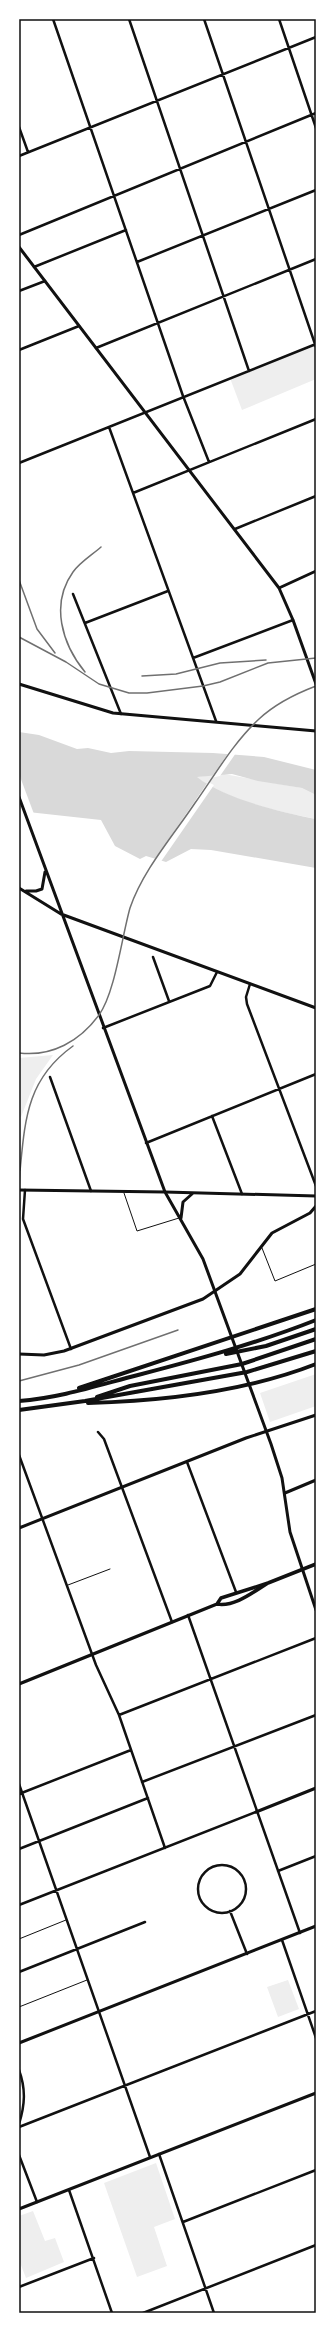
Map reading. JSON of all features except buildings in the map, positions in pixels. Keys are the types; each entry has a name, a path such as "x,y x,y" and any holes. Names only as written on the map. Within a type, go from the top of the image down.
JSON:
{"highway":[{"path":"60,1395 170,1356 316,1309"},
{"path":"19,1401 60,1395 214,1355 263,1340 316,1320"},
{"path":"214,1355 258,1348 316,1329"},
{"path":"85,1401 122,1388 242,1364 316,1340"},
{"path":"19,1410 85,1401 247,1372 316,1351"},
{"path":"73,1403 114,1402 208,1392 261,1381 316,1364"}],"main road":[{"path":"217,1604 221,1598 268,1583 316,1564"},
{"path":"19,1684 217,1604 224,1605 244,1597 268,1583"}],"street":[{"path":"53,19 183,396 209,462"},
{"path":"129,19 249,371"},
{"path":"19,463 145,413 183,396 316,345 204,19"},
{"path":"279,19 316,128"},
{"path":"19,156 316,37"},
{"path":"19,235 114,195 316,114"},
{"path":"19,127 28,152"},
{"path":"137,262 316,190"},
{"path":"34,267 126,230"},
{"path":"19,247 279,588 293,620 316,684"},
{"path":"96,348 316,259"},
{"path":"19,291 45,281"},
{"path":"19,350 79,326"},
{"path":"133,493 316,420"},
{"path":"109,427 216,721"},
{"path":"235,529 316,496"},
{"path":"279,588 316,571"},
{"path":"85,623 168,591"},
{"path":"73,594 122,714"},
{"path":"193,658 293,620"},
{"path":"19,684 101,711 316,731"},
{"path":"19,796 103,1028 165,1192 203,1259 272,1444 285,1493 290,1532 316,1610"},
{"path":"24,891 36,891 42,889 45,881 45,868"},
{"path":"19,888 61,914 316,1008"},
{"path":"152,957 169,1001"},
{"path":"103,1028 210,986 217,972"},
{"path":"250,984 246,997 247,1004 316,1186"},
{"path":"146,1143 316,1074"},
{"path":"50,1077 92,1192"},
{"path":"212,1116 242,1194"},
{"path":"19,1190 316,1196"},
{"path":"25,1190 23,1219 70,1349"},
{"path":"181,1218 183,1202 192,1194"},
{"path":"19,1354 44,1355 70,1349 207,1296 240,1274 261,1246 280,1227 310,1214 316,1206"},
{"path":"19,1528 246,1438 316,1415"},
{"path":"98,1432 104,1439 172,1622"},
{"path":"19,1455 93,1654 119,1716 165,1848"},
{"path":"187,1462 236,1592"},
{"path":"285,1493 316,1480"},
{"path":"188,1616 300,1933"},
{"path":"119,1716 316,1638"},
{"path":"142,1782 316,1715"},
{"path":"20,1793 131,1750"},
{"path":"19,1784 20,1793 39,1841 150,2157"},
{"path":"19,1905 316,1788"},
{"path":"19,1849 148,1798"},
{"path":"278,1871 316,1856"},
{"path":"228,1865 235,1868 244,1878 246,1884 244,1898 241,1904 230,1911 224,1913 212,1910 202,1902 198,1890 204,1872 215,1866 228,1865"},
{"path":"230,1911 247,1954"},
{"path":"19,1972 145,1922"},
{"path":"19,2043 99,2013 316,1926"},
{"path":"282,1940 316,2038"},
{"path":"19,2125 125,2086 316,2011"},
{"path":"19,2070 25,2092 19,2125"},
{"path":"19,2209 316,2093"},
{"path":"158,2154 214,2313"},
{"path":"19,2155 36,2202"},
{"path":"183,2222 316,2170"},
{"path":"69,2190 112,2313"},
{"path":"143,2313 316,2245"},
{"path":"19,2287 94,2258"}],"lane":[{"path":"124,1192 137,1231 181,1218"},
{"path":"261,1246 275,1280 316,1264"},
{"path":"67,1586 110,1569"},
{"path":"19,1939 67,1920"},
{"path":"19,2007 88,1980"}],"shaded area":[{"path":"315,344 316,379 242,410 230,378"},
{"path":"19,732 39,735 77,749 88,748 111,753 129,751 213,753 264,757 316,770 316,795 302,788 258,781 232,774 197,777 222,792 254,804 316,819 316,868 211,850 191,849 166,862 146,856 140,859 115,846 101,820 19,811"},
{"path":"224,774 302,788 316,795 316,819 270,809 238,799 196,777"},
{"path":"53,1055 36,1079 21,1117 19,1117 19,1058"},
{"path":"316,1374 316,1406 270,1422 260,1393"},
{"path":"288,1980 299,2009 278,2017 267,1987"},
{"path":"156,2163 175,2219 154,2227 167,2266 137,2277 104,2183"},
{"path":"33,2211 45,2241 55,2238 64,2262 26,2278 19,2260 19,2216"}],"pier":[{"path":"229,752 236,753 220,776 211,778"},
{"path":"19,774 34,814 19,813"},
{"path":"208,782 214,785 160,863 153,862"}],"railway":[{"path":"85,672 70,649 65,636 62,624 62,597 66,584 76,568 101,547"},
{"path":"19,580 37,629 55,653"},
{"path":"19,637 66,662 99,684 129,693 147,693 203,686 220,682 268,663 316,658"},
{"path":"142,676 176,674 220,663 266,660"},
{"path":"19,1053 31,1054 54,1050 74,1040 99,1015 105,1005 114,979 130,908 150,867 225,760 250,728 265,714 279,704 316,686"},
{"path":"20,1171 27,1117 37,1086 46,1072 73,1046"},
{"path":"19,1191 20,1166"},
{"path":"19,1381 79,1365 178,1330"}]}
